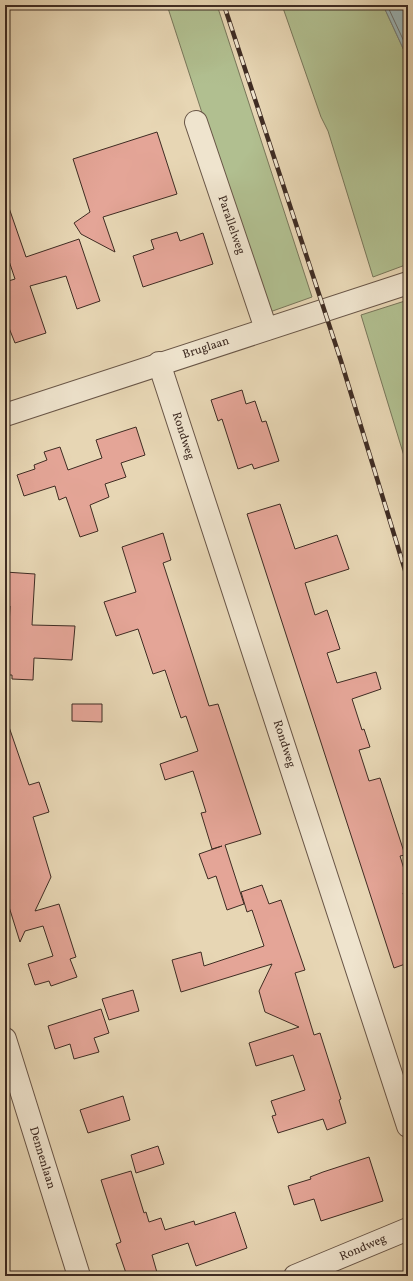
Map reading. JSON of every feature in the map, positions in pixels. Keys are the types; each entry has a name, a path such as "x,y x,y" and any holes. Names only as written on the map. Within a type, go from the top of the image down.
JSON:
{"street":[{"name":"Parallelweg","path":"196,122 266,329"},
{"name":"Bruglaan","path":"5,415 159,363 305,318 408,283"},
{"name":"Rondweg","path":"159,363 408,1126"},
{"name":"Dennenlaan","path":"5,1039 79,1276"},
{"name":"Rondweg","path":"296,1276 408,1229"}],"green space":[{"path":"167,5 217,5 312,297 267,313"},
{"path":"282,5 383,5 408,59 408,264 373,277 328,131 321,117"},
{"path":"408,300 408,469 361,315"}],"water":[{"path":"383,5 408,5 408,59"}],"building":[{"path":"157,132 177,194 103,217 115,252 81,234 74,223 90,212 73,159"},
{"path":"5,205 8,205 26,257 79,239 100,301 77,309 66,276 30,286 46,333 15,343 5,318 5,282 15,279 5,249"},
{"path":"177,232 180,241 203,233 213,264 143,287 133,256 154,249 151,240"},
{"path":"242,390 246,404 255,401 262,422 266,421 279,461 254,469 252,464 238,469 222,419 218,421 211,400"},
{"path":"136,427 145,455 121,463 126,477 105,484 109,497 90,505 98,531 80,537 66,497 59,500 55,486 24,496 17,475 35,469 34,465 47,460 44,452 60,447 68,470 102,458 96,440"},
{"path":"280,504 295,549 337,535 349,569 305,583 315,615 327,610 340,649 327,653 337,683 376,672 381,689 352,699 362,730 364,729 370,747 359,750 369,781 380,778 405,855 400,856 408,882 408,892 403,893 408,910 408,963 394,968 247,514"},
{"path":"163,533 171,560 163,563 209,706 218,704 261,834 225,845 244,904 227,910 216,876 208,879 199,854 222,846 212,849 201,813 206,812 193,771 165,780 160,764 198,751 186,716 181,718 165,670 153,674 138,629 116,636 104,602 136,592 122,547"},
{"path":"5,572 35,574 32,625 75,626 72,660 34,658 33,680 12,679 12,675 5,675 5,648 8,648 10,606 7,606 8,592 5,586"},
{"path":"72,704 102,704 102,722 72,721"},
{"path":"5,724 8,724 29,785 39,782 49,812 33,817 51,877 35,911 59,904 76,957 70,959 77,977 51,986 49,981 35,985 28,964 53,956 43,926 25,931 20,942 5,894"},
{"path":"262,885 269,904 281,900 305,970 295,973 314,1035 320,1033 341,1099 339,1100 346,1123 327,1130 323,1119 278,1133 272,1116 276,1115 271,1101 305,1090 293,1055 256,1066 249,1043 299,1027 265,1012 259,991 272,964 181,992 172,960 201,952 204,966 264,946 252,910 247,912 241,892"},
{"path":"133,990 139,1011 109,1020 102,999"},
{"path":"101,1009 109,1033 94,1038 99,1052 74,1059 70,1044 55,1049 48,1026"},
{"path":"123,1096 130,1120 88,1133 80,1110"},
{"path":"158,1146 164,1164 136,1173 131,1155"},
{"path":"369,1157 383,1201 321,1221 314,1199 294,1205 288,1186 311,1179 310,1177 323,1172"},
{"path":"131,1171 144,1213 146,1212 149,1222 161,1218 165,1230 194,1221 195,1225 235,1212 247,1248 196,1266 188,1243 152,1255 158,1276 127,1276 116,1244 121,1242 101,1180"}],"railway":[{"path":"224,5 341,361 408,580"}]}
